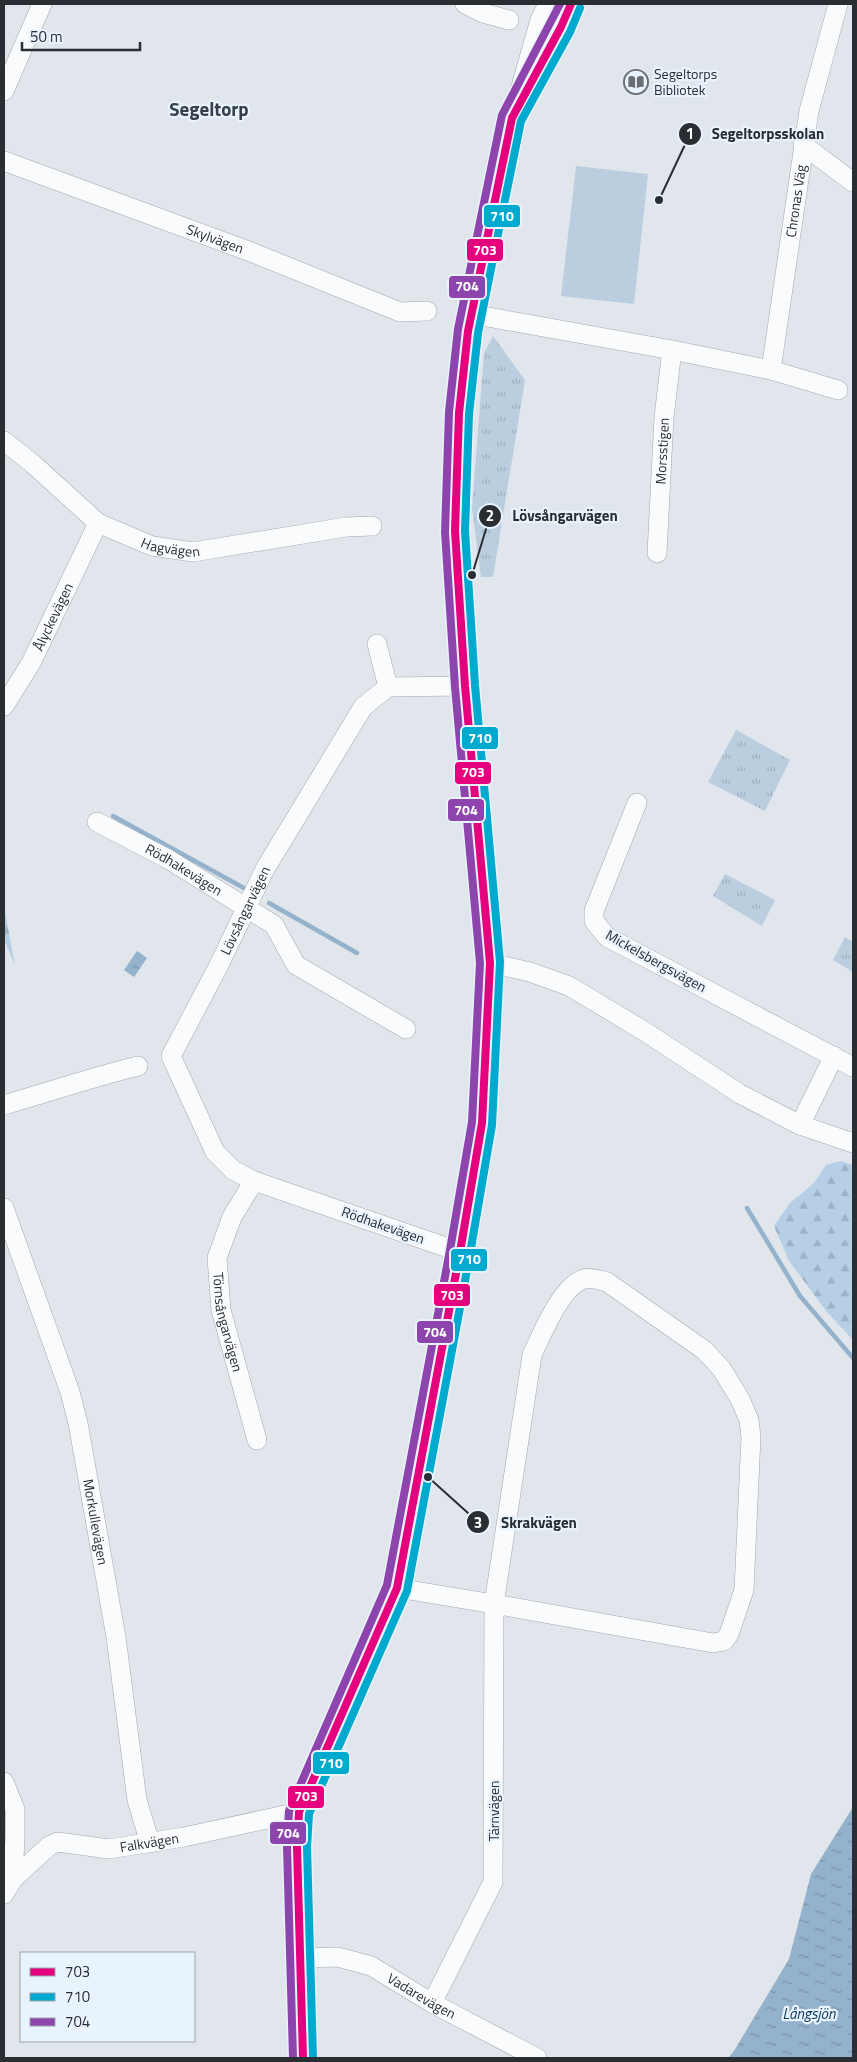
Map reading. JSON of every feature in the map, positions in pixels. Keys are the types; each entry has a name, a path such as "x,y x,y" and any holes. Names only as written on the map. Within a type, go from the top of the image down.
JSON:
{"street":[{"path":"4,91 42,4"},
{"path":"465,4 483,13 509,20"},
{"path":"303,2058 297,1847 299,1812 397,1588 460,1252 482,1123 490,963 465,686 455,530 459,413 471,314 512,118 540,20 548,4"},
{"path":"512,118 561,27 571,4"},
{"name":"Chronas Väg","path":"771,370 809,111 838,4"},
{"path":"803,145 853,182"},
{"name":"Skylvägen","path":"4,161 251,252 400,312 427,311"},
{"path":"471,314 771,370 838,390"},
{"name":"Morsstigen","path":"657,553 664,417 672,350"},
{"name":"Hagvägen","path":"4,441 33,464 98,523 152,546 193,552 346,527 372,526"},
{"name":"Ålyckevägen","path":"4,706 30,663 98,523"},
{"path":"377,644 388,687 465,686"},
{"name":"Lövsångarvägen","path":"171,1056 218,967 265,869 363,706 388,687"},
{"name":"Mickelsbergsvägen","path":"636,803 594,911 594,921 598,927 607,937 853,1067"},
{"name":"Rödhakevägen","path":"97,822 168,859 274,925 296,965 406,1030"},
{"path":"490,963 530,972 569,986 644,1031 740,1094 800,1125 853,1143"},
{"name":"Rödhakevägen","path":"171,1056 215,1152 232,1170 254,1180 460,1252"},
{"path":"800,1125 834,1056"},
{"path":"4,1105 94,1076 138,1066"},
{"name":"Törnsångarvägen","path":"254,1180 232,1217 218,1258 221,1310 257,1440"},
{"name":"Morkullevägen","path":"4,1208 70,1392 78,1423 116,1637 137,1800 150,1843"},
{"name":"Tärnvägen","path":"432,2003 493,1882 494,1604 532,1355 546,1326 572,1286 583,1280 594,1278 607,1282 704,1350 722,1368 750,1420 751,1437 744,1590 729,1634 724,1641 713,1643 494,1604"},
{"path":"397,1588 494,1604"},
{"path":"4,1782 15,1809 8,1886"},
{"name":"Falkvägen","path":"8,1886 49,1846 58,1842 110,1849 150,1843 299,1812"},
{"name":"Vadarevägen","path":"300,1958 338,1957 371,1966 432,2003 537,2058"}],"green space":[{"path":"576,166 648,174 634,304 561,296"},
{"path":"493,336 525,380 493,577 481,577 472,508 484,353"},
{"path":"736,730 790,760 765,811 708,782"},
{"path":"725,874 775,900 762,926 713,896"},
{"path":"4,906 15,966 4,939"},
{"path":"845,937 853,942 853,972 833,960"},
{"path":"841,1161 853,1165 853,1340 827,1312 789,1261 774,1226 790,1203 814,1183 826,1165"}],"water":[{"path":"137,951 147,958 134,977 124,970"},
{"name":"Långsjön","path":"853,1807 853,2058 728,2058 789,1959 811,1874"}],"waterway":[{"path":"113,816 244,888"},
{"path":"269,903 357,953"},
{"path":"747,1208 800,1296 853,1358"}],"transit line":[{"name":"704","path":"293,2058 287,1847 289,1811 387,1585 472,1122 480,963 455,687 445,532 449,412 458,329 502,115 560,4"},
{"name":"703","path":"303,2058 297,1847 299,1812 397,1588 460,1252 482,1123 490,963 465,686 455,531 459,413 468,331 512,118 561,27 571,4"},
{"name":"710","path":"313,2058 307,1847 309,1814 407,1591 470,1254 492,1125 500,962 475,685 465,531 469,414 478,333 521,121 570,32 580,8"}],"place":[{"name":"Segeltorps Bibliotek","path":"636,82"},
{"name":"Segeltorpsskolan","path":"659,200"},
{"name":"Lövsångarvägen","path":"472,575"},
{"name":"Skrakvägen","path":"428,1477"}],"district":[{"name":"Segeltorp","path":"209,109"}]}
